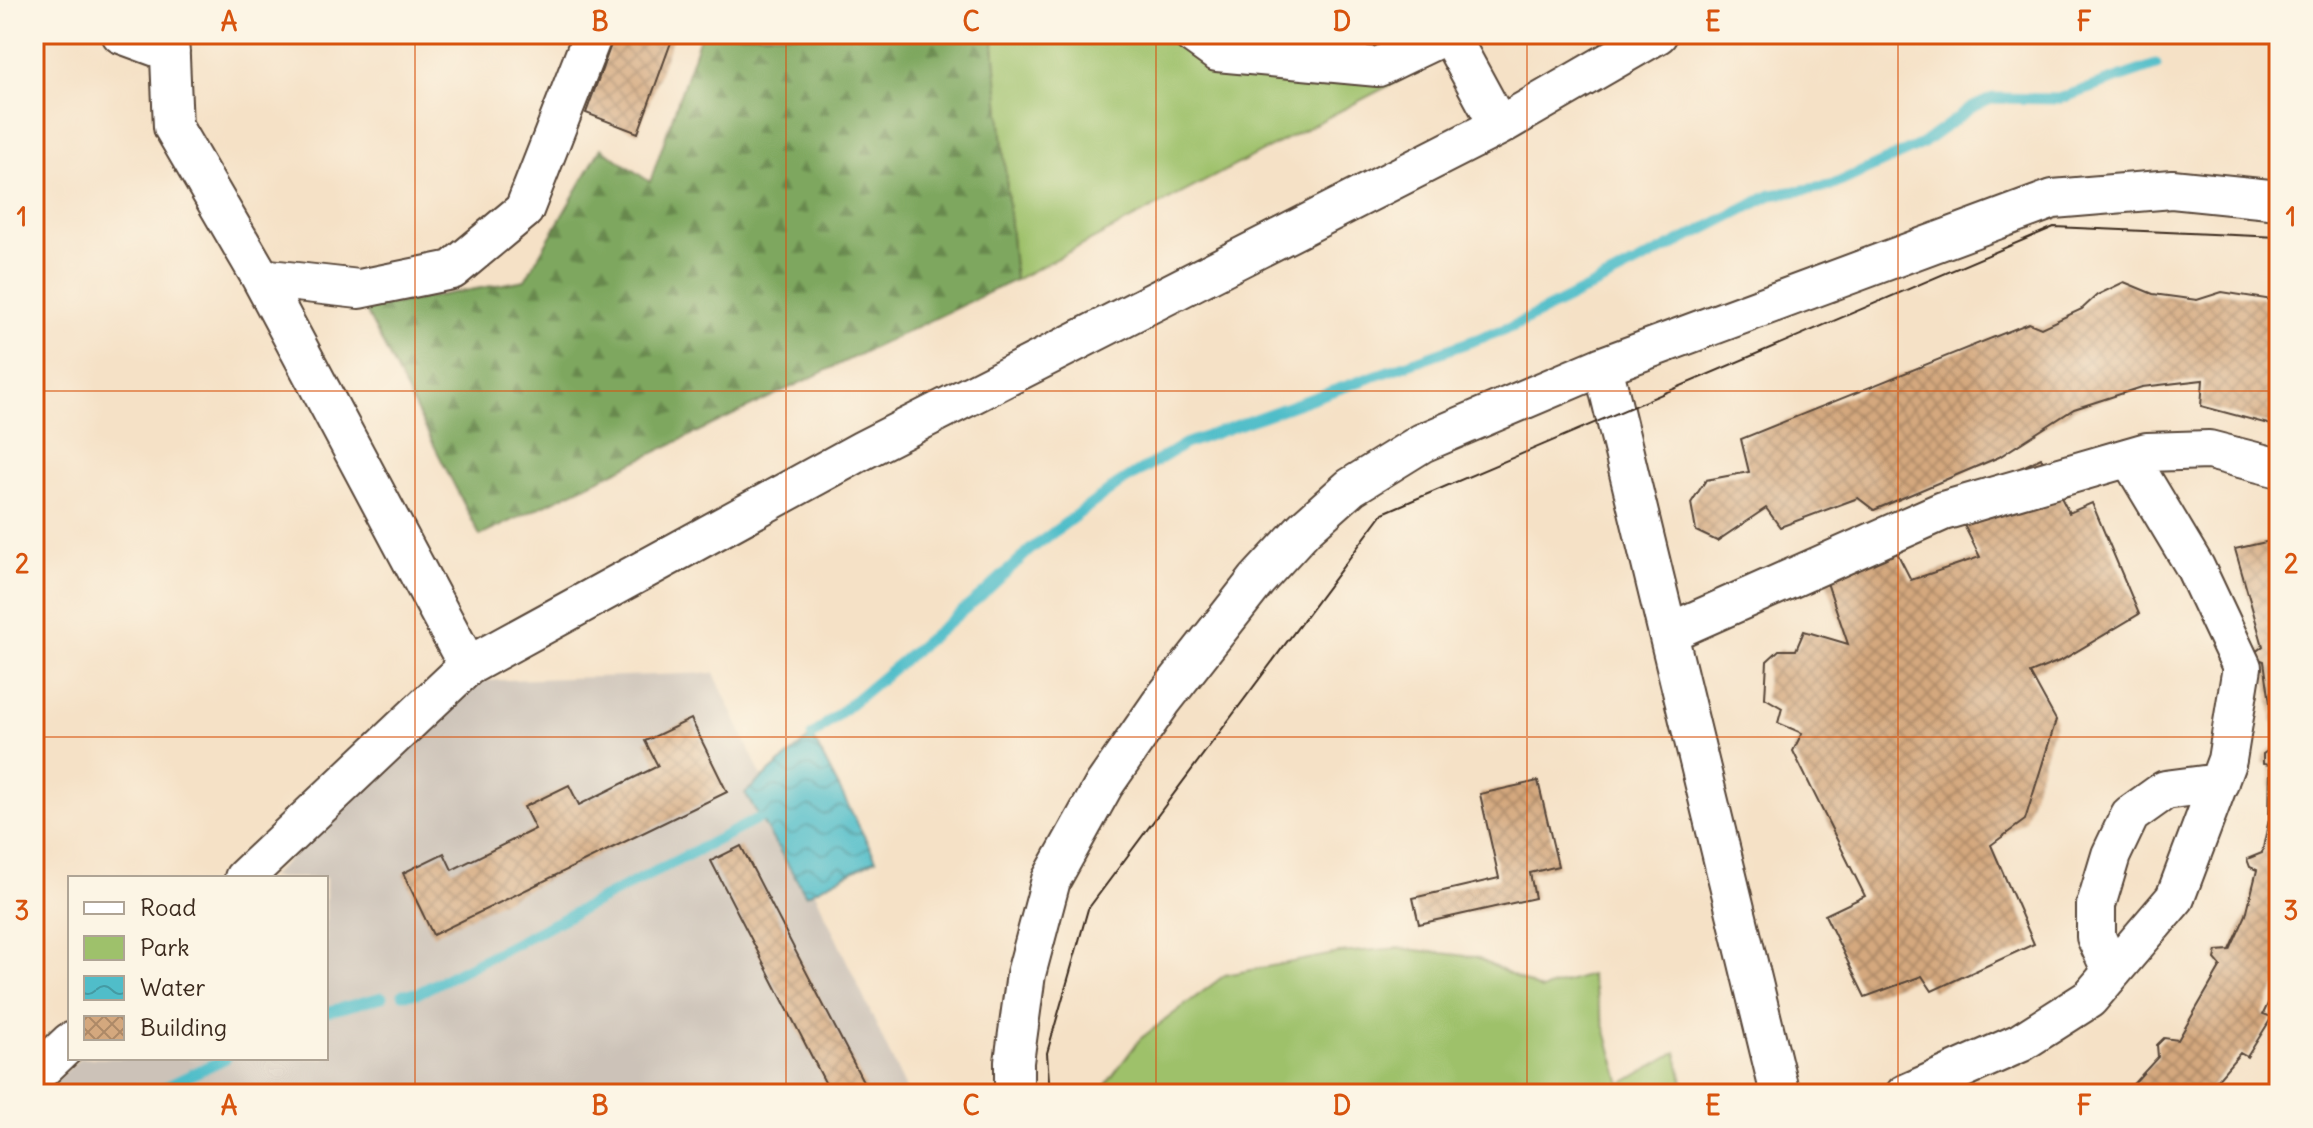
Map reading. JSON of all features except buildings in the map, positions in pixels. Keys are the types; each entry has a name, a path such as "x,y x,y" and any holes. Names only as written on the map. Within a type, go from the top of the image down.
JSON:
{"street":[{"path":"121,34 169,43 173,127 261,278 468,666"},
{"path":"261,278 359,289 452,270 524,210 593,34"},
{"path":"1192,34 1217,52 1378,67 1448,34 1499,126"},
{"path":"246,876 468,666 863,450 1499,126 1658,34"},
{"path":"1014,1094 1014,1062 1026,974 1051,880 1104,785 1257,580 1304,529 1351,487 1422,443 1603,366 2053,199 2172,189 2279,200"},
{"path":"1603,366 1780,1094"},
{"path":"1668,633 1943,511 2147,452 2209,450 2279,468"},
{"path":"1905,1094 2020,1043 2089,999 2175,898 2219,783 2227,760 2242,667 2195,567 2129,457"},
{"path":"2112,972 2096,937 2096,905 2111,855 2130,815 2165,790 2219,783"},
{"path":"34,1076 68,1044"}],"shaded area":[{"path":"714,673 908,1094 42,1094 78,1060 328,1060 328,876 271,876 475,681"}],"green space":[{"path":"701,34 993,34 1015,280 480,536 365,309 525,280 601,148 650,182"},
{"path":"993,34 1488,34 1015,280"},
{"path":"1399,948 1475,957 1541,990 1590,975 1621,1084 1676,1052 1686,1094 1104,1094 1107,1083 1140,1039 1225,975 1339,953"}],"water":[{"path":"812,736 876,859 806,895 745,793"}],"waterway":[{"path":"812,736 983,594 1031,549 1117,485 1185,444 1514,326 1771,195 1831,186 1922,144 1971,108 1993,98 2058,99 2156,65"},
{"path":"403,994 418,993 758,819"},
{"path":"328,1011 382,997"},
{"path":"151,1094 222,1060"}],"tram line":[{"path":"1050,1094 1047,1053 1088,909 1383,513 2054,227 2279,237"}]}
